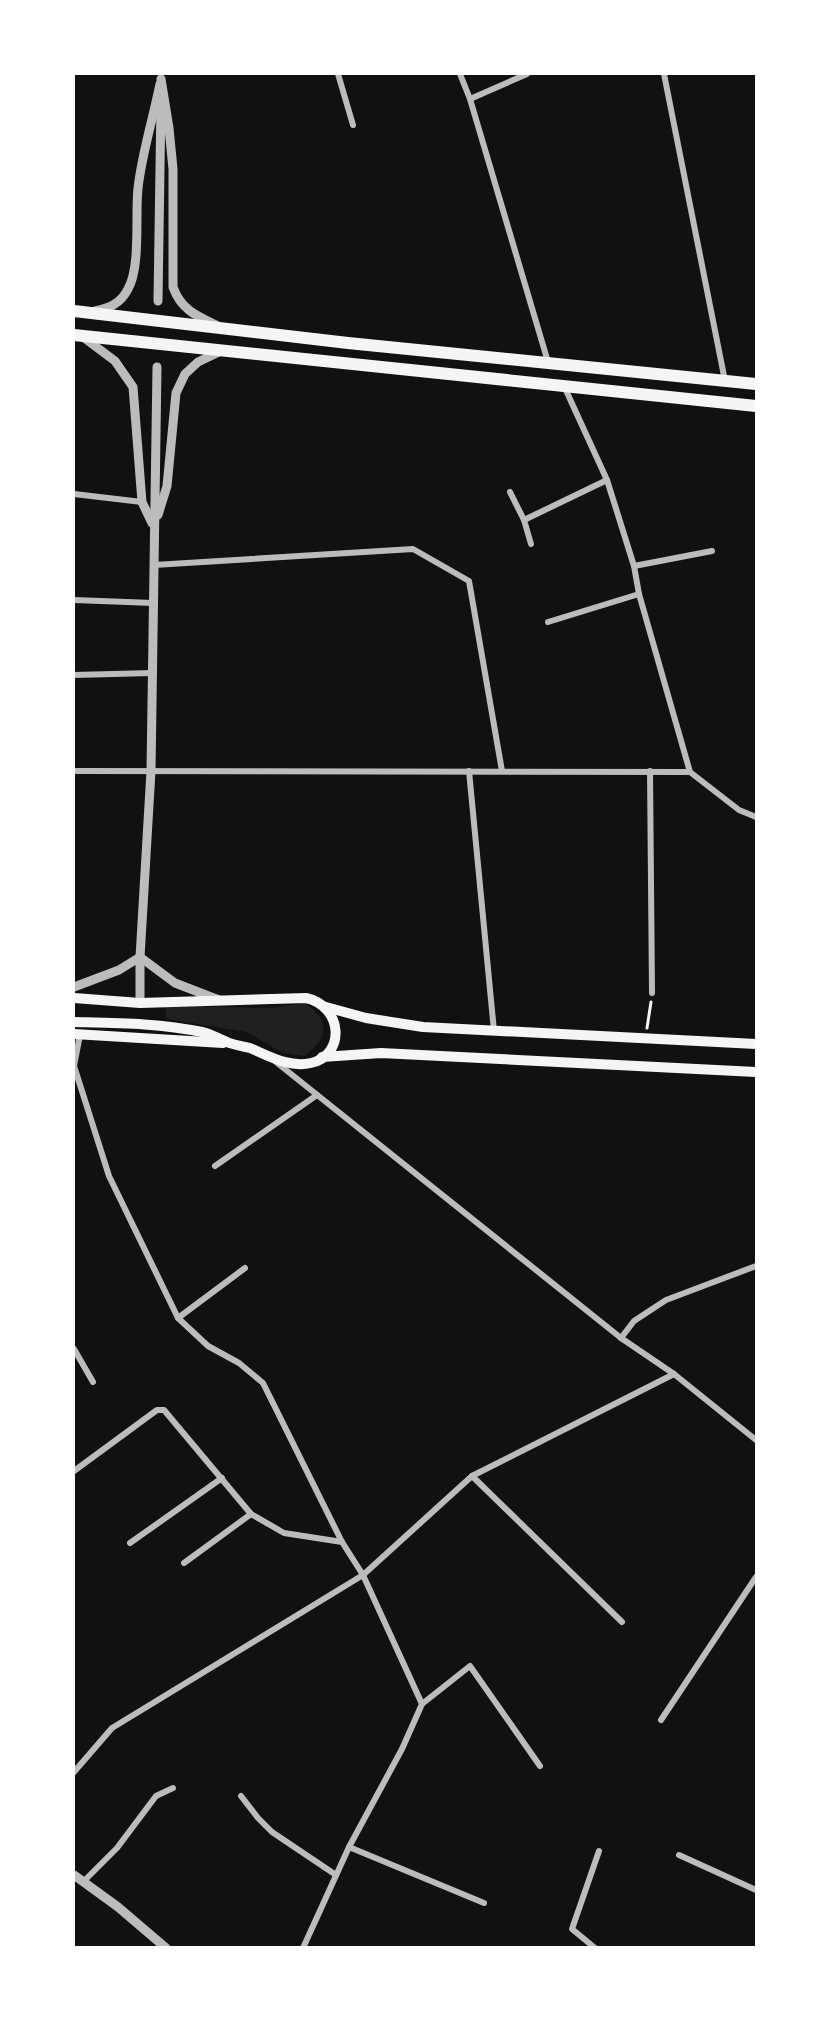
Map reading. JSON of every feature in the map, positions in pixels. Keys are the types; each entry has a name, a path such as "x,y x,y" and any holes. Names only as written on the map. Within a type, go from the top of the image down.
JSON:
{"highway":[{"path":"79,312 348,343 756,384"},
{"path":"77,335 756,406"}],"main road":[{"path":"74,998 140,1003 306,998 366,1018 423,1027 756,1044"},
{"path":"137,1023 140,1003"},
{"path":"322,1058 330,1049 335,1038 336,1027 326,1006"},
{"path":"74,1022 137,1023 206,1032 230,1044"},
{"path":"77,1034 230,1044 292,1064 312,1063 322,1058 381,1053 756,1072"}],"street":[{"path":"338,74 353,125"},
{"path":"460,74 470,99 549,363"},
{"path":"470,99 527,74"},
{"path":"664,74 726,381"},
{"path":"158,301 161,76"},
{"path":"79,312 108,308 119,302 128,291 134,276 138,189 143,153 161,76"},
{"path":"161,76 173,169 173,287 184,308 220,327"},
{"path":"77,335 115,361 134,387 142,502 154,527"},
{"path":"154,527 167,486 176,393 185,374 198,362 223,350"},
{"path":"140,1003 140,957 151,771 157,367"},
{"path":"564,386 607,480 634,566 639,594 690,772 739,810 756,817"},
{"path":"524,520 607,480"},
{"path":"510,492 524,520 531,544"},
{"path":"74,494 142,502"},
{"path":"154,565 413,549 469,581 502,771"},
{"path":"634,566 712,550"},
{"path":"548,622 639,594"},
{"path":"74,600 153,603"},
{"path":"74,675 152,673"},
{"path":"74,771 690,772"},
{"path":"469,771 494,1031"},
{"path":"650,771 652,993"},
{"path":"74,987 119,970 140,957"},
{"path":"140,957 175,983 219,1000"},
{"path":"77,1034 74,1066 109,1176 178,1318 208,1346 239,1363 263,1383 342,1542 363,1575 422,1704"},
{"path":"271,1058 621,1338 674,1374 756,1440"},
{"path":"215,1166 317,1095"},
{"path":"621,1338 634,1321 666,1300 756,1266"},
{"path":"178,1318 245,1268"},
{"path":"74,1349 93,1382"},
{"path":"74,1772 112,1728 363,1575 472,1476 674,1374"},
{"path":"74,1471 157,1410 164,1410 251,1514 284,1533 342,1542"},
{"path":"472,1476 622,1622"},
{"path":"129,1543 222,1478"},
{"path":"184,1563 251,1514"},
{"path":"660,1720 756,1577"},
{"path":"303,1947 349,1847 402,1749 422,1704 470,1666 540,1766"},
{"path":"83,1882 117,1848 156,1796 173,1788"},
{"path":"241,1796 272,1832 336,1875"},
{"path":"349,1847 484,1903"},
{"path":"595,1947 572,1929 599,1851"},
{"path":"680,1855 756,1890"},
{"path":"74,1875 118,1907 166,1947"}],"path":[{"path":"645,1038 652,993"}],"shaded area":[{"path":"304,1003 319,1016 324,1029 318,1043 304,1056 283,1053 246,1032 167,1019 165,1006 272,1008"}]}
